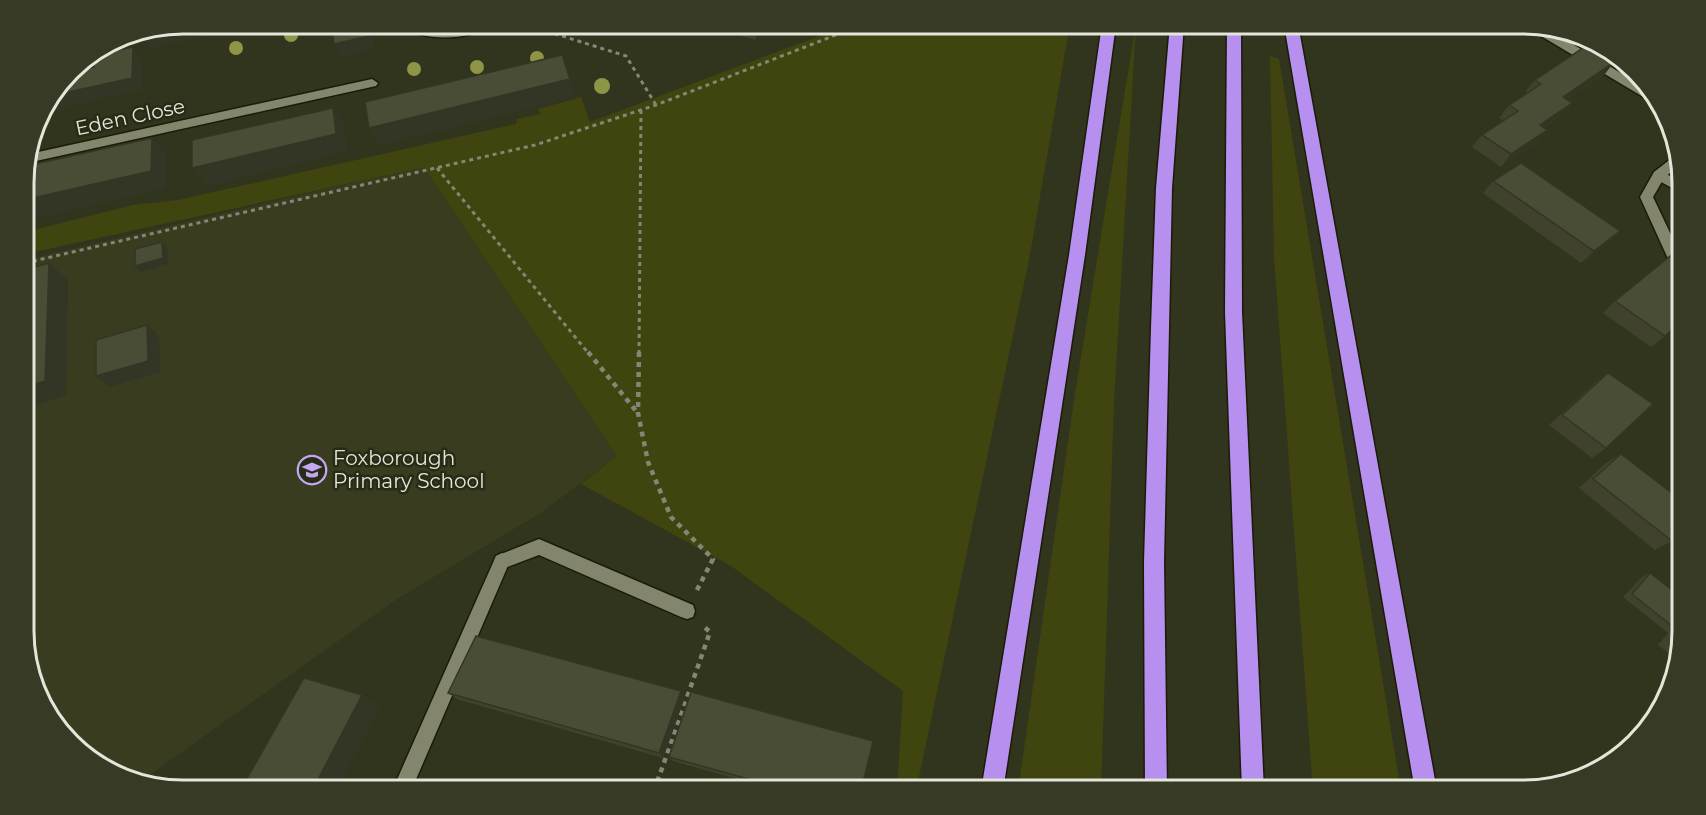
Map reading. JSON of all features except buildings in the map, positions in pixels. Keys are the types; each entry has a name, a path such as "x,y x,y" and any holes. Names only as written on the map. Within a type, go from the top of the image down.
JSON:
{"highway":[{"path":"994,780 1077,255 1108,34"},
{"path":"1156,780 1154,562 1160,328 1164,188 1176,34"},
{"path":"1234,34 1232,207 1234,365 1253,780"},
{"path":"1293,34 1424,780"}],"street":[{"path":"1555,38 1636,87"},
{"name":"Eden Close","path":"37,157 372,83"},
{"path":"1670,166 1659,175 1646,197 1672,253"},
{"path":"1659,175 1672,183"},
{"path":"409,780 502,561 539,547 687,611"}],"path":[{"path":"556,34 626,56 656,105"},
{"path":"35,261 535,145 656,105 838,34"},
{"path":"642,110 638,413 648,462 671,517 712,560 687,611 710,632 658,780"},
{"path":"437,168 638,413"}],"shaded area":[{"path":"824,34 1068,34 1029,260 918,780 898,780 903,691 731,566 581,484 617,456 424,167 35,252 35,230 133,205 178,200 516,124 517,119 541,114 538,109 581,97 590,122"},
{"path":"1135,34 1114,402 1101,780 1020,780 1075,393"},
{"path":"1270,56 1279,59 1399,780 1312,780 1274,257"},
{"name":"Foxborough Primary School","path":"424,166 617,456 539,514 397,599 148,776 136,773 109,761 93,750 65,722 46,688 36,651 34,631 35,258"}],"place":[{"name":"Foxborough Primary School","path":"312,470"}]}
